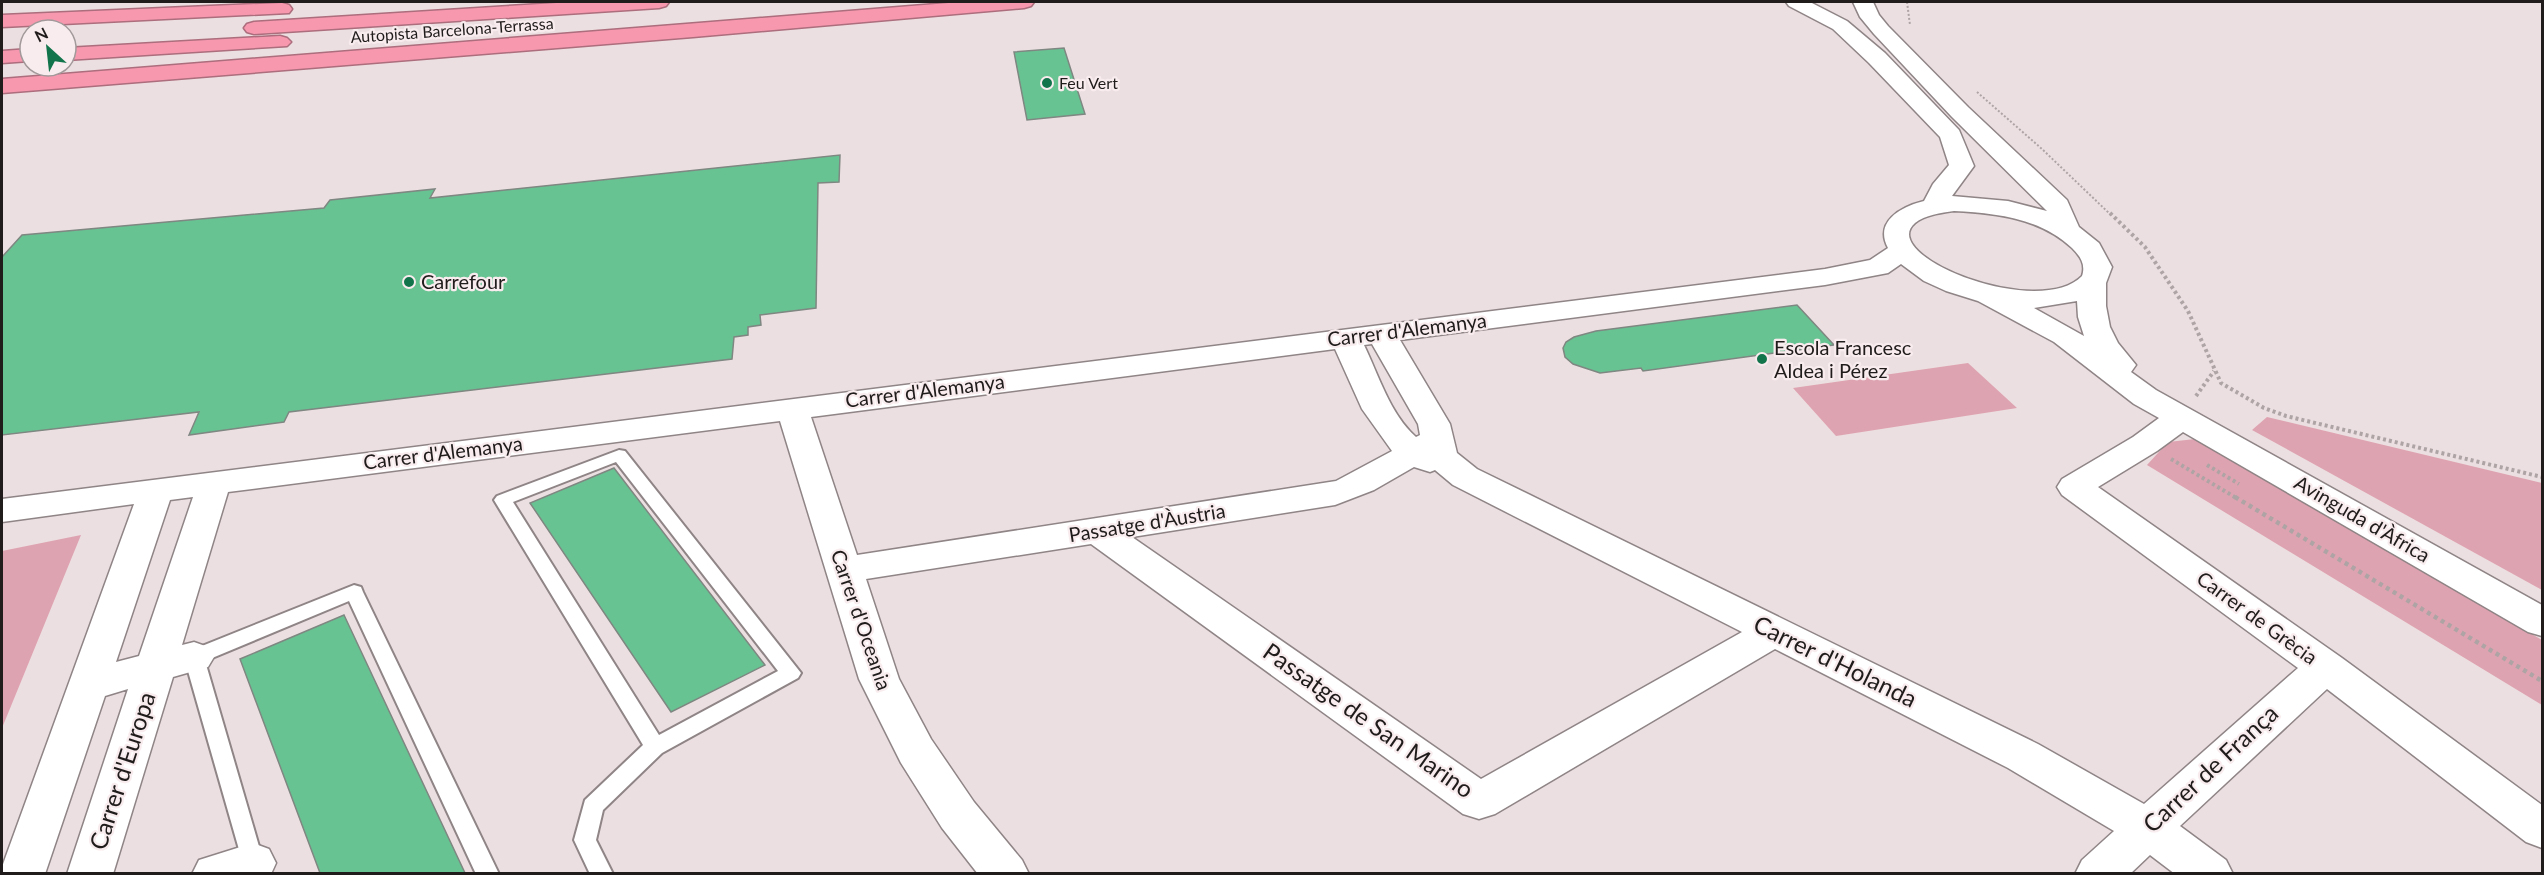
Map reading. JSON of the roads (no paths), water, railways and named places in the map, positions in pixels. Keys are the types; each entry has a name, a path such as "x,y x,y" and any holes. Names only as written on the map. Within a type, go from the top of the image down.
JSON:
{"highway":[{"path":"192,2 298,3"},
{"path":"2,21 431,2"},
{"name":"Autopista Barcelona-Terrassa","path":"78,37 321,25 659,2"},
{"name":"Autopista Barcelona-Terrassa","path":"78,53 479,29 837,2"},
{"path":"2,86 1024,2"},
{"path":"2,41 18,40"},
{"path":"2,57 18,56"},
{"path":"2,102 90,86 258,65"}],"street":[{"path":"1798,2 1844,2"},
{"path":"1798,2 1830,19 1849,33 1877,58 1951,135 1962,166 1942,189 1935,205"},
{"path":"1863,2 1870,17 1881,30 1960,112 2058,206 2067,231"},
{"path":"1903,251 1896,238 1896,226 1905,215 1935,205 1954,203 1993,206 2045,220 2067,231"},
{"name":"Avinguda d'Àfrica","path":"2067,231 2083,243 2093,255 2098,266 2097,275 2092,282 2091,317 2104,346 2134,376 2182,417"},
{"name":"Avinguda d'Àfrica","path":"1903,251 1919,266 2065,336 2145,397 2542,622"},
{"name":"Carrer d'Alemanya","path":"1848,274 1855,270 1878,267 1903,251"},
{"name":"Carrer d'Alemanya","path":"2,510 1848,274 1971,289 2016,298 2052,298 2080,291 2092,282"},
{"path":"1363,335 1434,424 1433,452"},
{"name":"Carrer d'Oceania","path":"792,408 879,679 916,751 958,815 1006,873"},
{"name":"Carrer de Grècia","path":"2182,417 2145,444 2074,487 2328,669 2542,829"},
{"name":"Passatge d'Àustria","path":"843,570 1335,494 1433,452"},
{"name":"Carrer d'Holanda","path":"1433,452 1465,477 2023,756 2148,828 2210,873"},
{"name":"Carrer d'Europa","path":"90,873 210,497 212,483"},
{"path":"22,873 150,510 155,490"},
{"name":"Passatge de San Marino","path":"1098,531 1479,801 1773,632"},
{"name":"Carrer d'Europa","path":"88,685 194,657"},
{"name":"Carrer de França","path":"2098,873 2305,682 2328,669"}],"lane":[{"path":"602,873 585,840 593,806 655,747 791,673 619,455 503,500 655,747"},
{"path":"241,870 194,657 354,592 488,873"}],"place":[{"name":"Feu Vert","path":"1047,83"},
{"name":"Carrefour","path":"409,282"},
{"name":"Escola Francesc Aldea i Pérez","path":"1762,359"}]}
